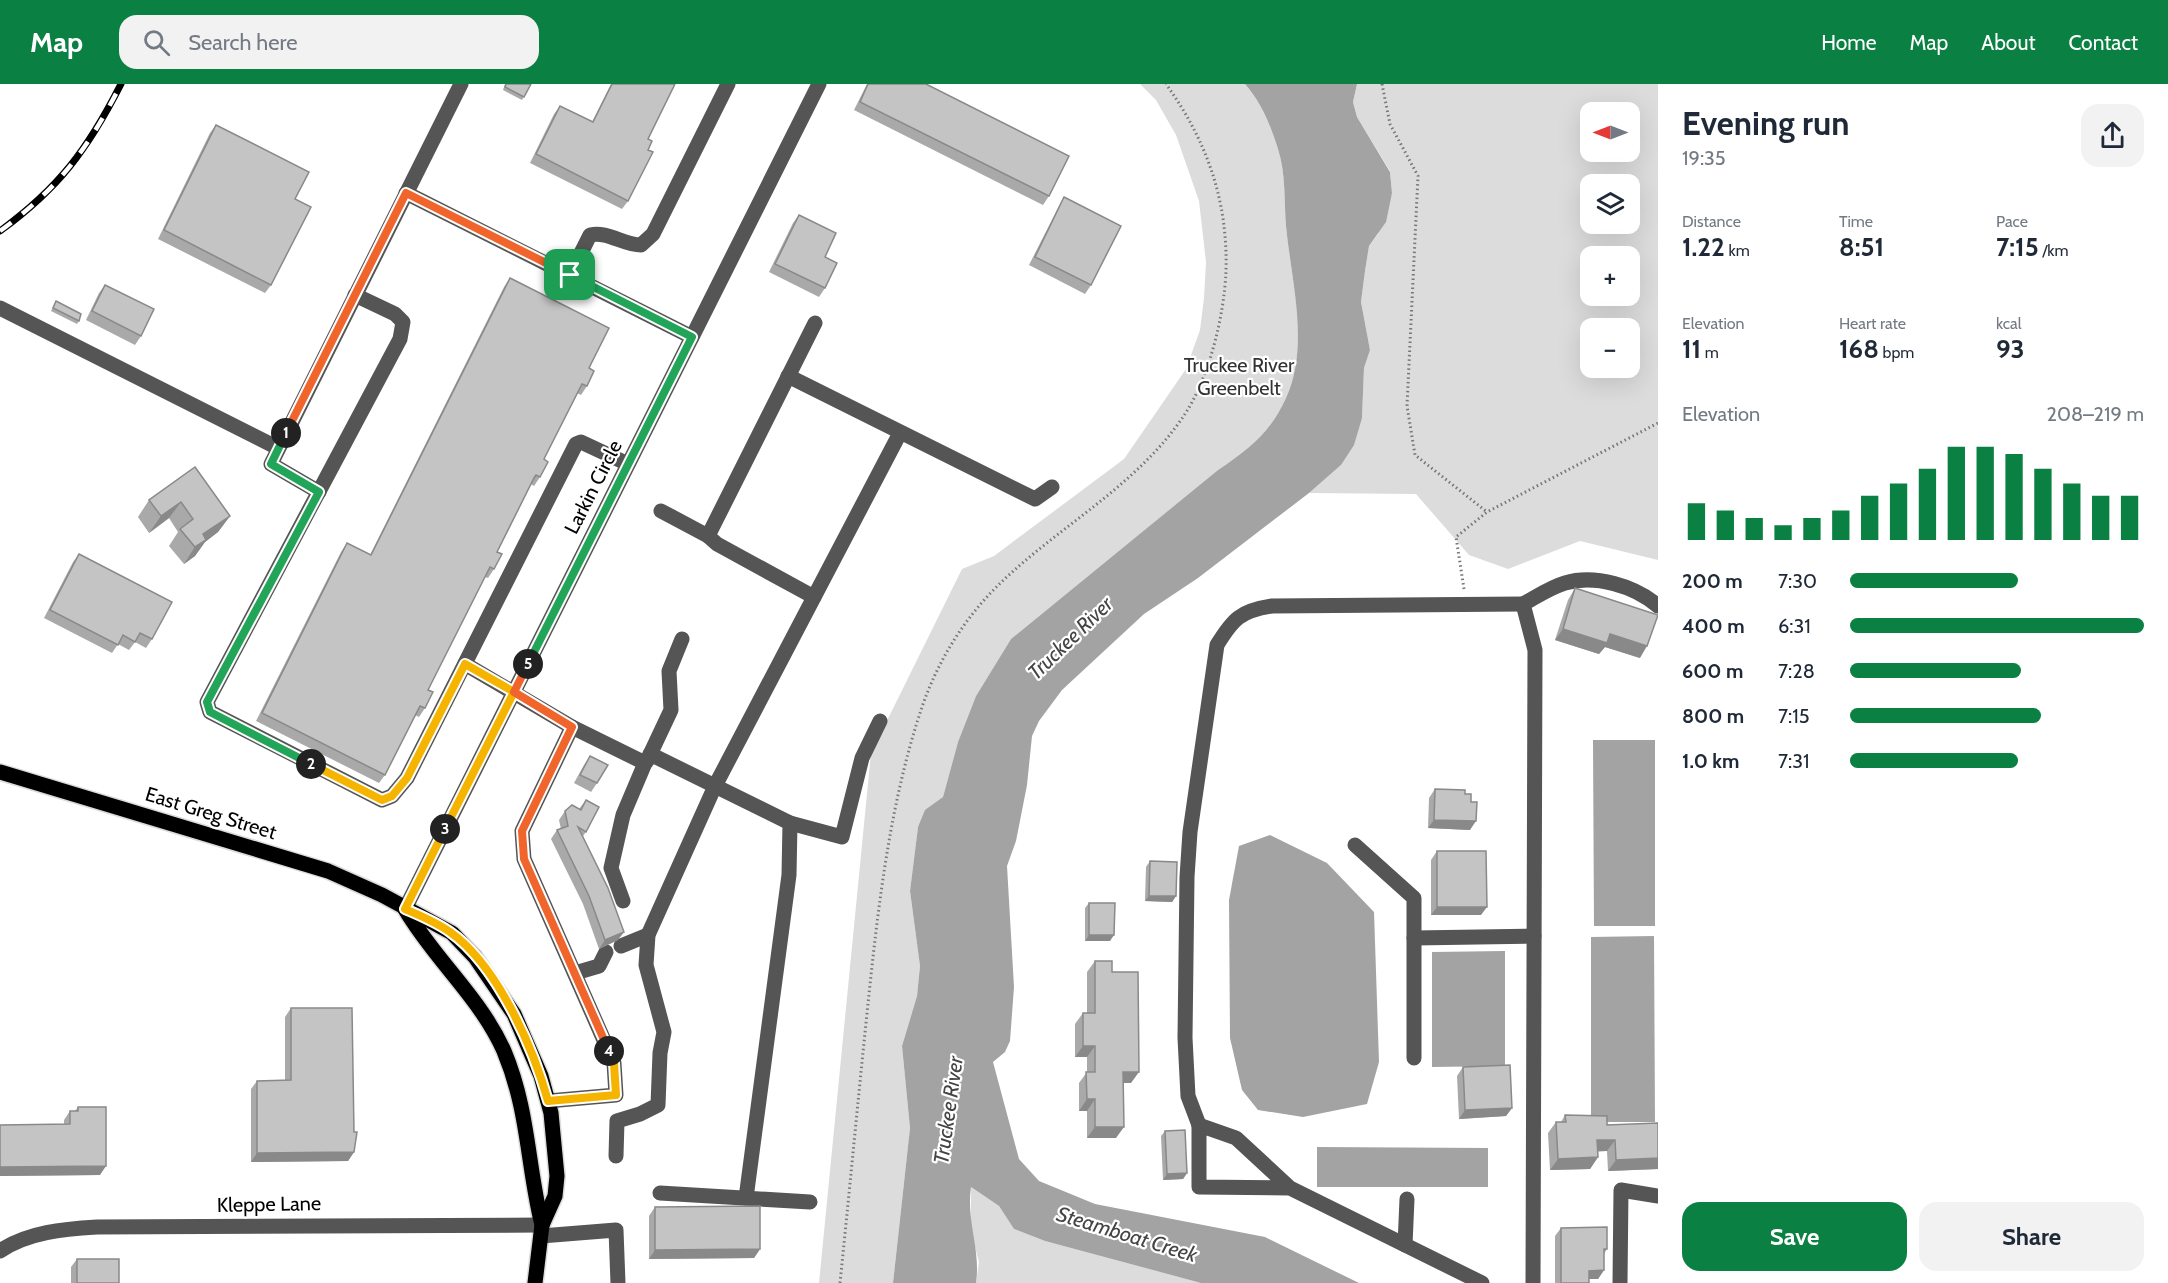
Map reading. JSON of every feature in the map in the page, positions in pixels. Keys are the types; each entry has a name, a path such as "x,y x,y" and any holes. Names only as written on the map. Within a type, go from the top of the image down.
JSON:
{"main road":[{"name":"East Greg Street","path":"0,772 328,871 452,933 476,957 497,986 528,1042 548,1101 556,1148 557,1176 555,1196 541,1231"},
{"name":"East Greg Street","path":"405,909 421,937 475,1000 503,1050 526,1120 532,1178 541,1231 536,1283"}],"street":[{"path":"319,492 271,464 461,84"},
{"path":"570,275 590,235 600,232 628,245 641,245 653,234 728,84"},
{"name":"Larkin Circle","path":"405,909 819,84"},
{"path":"406,193 692,337"},
{"path":"355,295 395,314 403,322 400,339 207,702 210,712 382,800 392,796 407,778 576,444 581,442 628,465"},
{"path":"0,308 278,448"},
{"path":"708,536 815,323"},
{"path":"788,376 1035,500 1053,487"},
{"path":"615,1156 617,1120 640,1114 658,1105 660,1053 664,1032 646,965 648,936 715,786 900,433"},
{"path":"662,511 814,597"},
{"path":"1290,1188 1198,1187 1199,1125 1188,1096 1186,877 1190,832 1217,645 1232,621 1251,609 1272,606 1523,604 1563,583 1587,578 1618,585 1647,596 1658,606"},
{"path":"1523,604 1535,650 1533,1283"},
{"path":"623,901 611,868 622,815 671,710 669,671 682,639"},
{"path":"465,664 572,727 715,786 790,823 842,837 862,758 880,721"},
{"path":"548,1101 616,1095 614,1063 524,859 522,831 572,727"},
{"path":"746,1198 789,875 790,823"},
{"path":"1355,844 1414,898 1414,1058"},
{"path":"621,946 648,936"},
{"path":"1414,938 1534,936"},
{"path":"575,973 599,966 606,952"},
{"path":"1199,1125 1236,1138 1290,1188 1482,1283"},
{"path":"1620,1283 1621,1190 1658,1196"},
{"path":"660,1193 810,1202"},
{"path":"1405,1245 1407,1199"},
{"name":"Kleppe Lane","path":"0,1251 33,1235 64,1229 97,1227 615,1230 618,1283"}],"path":[{"path":"840,1283 874,940 898,797 922,707 953,640 986,598 1011,573 1117,488 1168,436 1185,415 1215,341 1225,291 1227,246 1222,200 1207,154 1192,123 1166,84"},
{"path":"1382,84 1390,124 1418,176 1407,406 1415,455 1487,512"},
{"path":"1465,594 1456,537 1487,512 1658,423"}],"green space":[{"name":"Truckee River Greenbelt","path":"1140,84 1245,84 1261,106 1281,158 1284,178 1286,226 1298,335 1293,378 1280,410 1266,431 1011,639 976,696 958,742 943,797 918,827 910,891 920,966 917,996 902,1046 910,1128 893,1283 819,1283 871,753 962,569 994,556 1124,459 1186,369 1200,330 1206,262 1199,201 1176,135 1156,100"},
{"path":"1357,84 1658,84 1658,560 1580,541 1508,569 1469,555 1416,494 1309,493 1341,465 1362,418 1364,368 1370,350 1361,302 1365,271 1369,246 1378,234 1392,193 1390,171 1357,117 1353,102"},
{"path":"971,1187 999,1206 1014,1229 1045,1241 1201,1283 976,1283 979,1262 971,1232"}],"water":[{"path":"1245,84 1357,84 1353,102 1357,117 1390,172 1392,193 1386,222 1369,246 1361,302 1370,350 1364,368 1362,418 1354,445 1341,465 1309,493 1198,578 1144,614 1062,690 1039,721 1032,736 1027,785 1016,841 1007,866 1014,987 1010,1041 1005,1052 993,1062 1019,1159 1039,1181 1095,1204 1265,1237 1359,1283 1201,1283 1045,1241 1014,1229 999,1206 971,1187 970,1212 977,1259 976,1283 893,1283 910,1128 902,1046 917,996 920,966 910,891 918,827 925,810 943,797 958,742 976,696 1011,639 1258,439 1280,410 1293,378 1297,357 1297,313 1286,226 1282,168 1269,123 1261,106"},
{"path":"1593,740 1655,740 1655,926 1594,926"},
{"path":"1270,835 1327,863 1374,912 1379,1062 1367,1104 1303,1117 1258,1110 1242,1090 1230,1038 1229,900 1239,846"},
{"path":"1654,936 1655,1122 1591,1122 1591,937"},
{"path":"1505,951 1505,1066 1432,1067 1432,952"},
{"path":"1317,1147 1488,1148 1488,1187 1317,1187"}],"building":[{"path":"506,84 531,84 524,97 505,87"},
{"path":"612,84 675,84 648,139 652,141 648,150 653,152 628,201 536,154 560,106 593,122"},
{"path":"868,84 926,84 1069,156 1049,196 860,102"},
{"path":"216,125 309,172 295,199 311,207 271,285 164,230"},
{"path":"1064,197 1121,226 1091,285 1035,257"},
{"path":"799,215 836,233 825,257 837,263 825,288 775,264"},
{"path":"510,278 609,328 589,368 594,371 587,386 582,384 544,459 548,462 540,477 536,475 534,478 497,552 502,554 494,569 490,567 428,690 433,692 425,708 420,706 385,775 262,713 347,543 371,555"},
{"path":"105,285 154,309 141,336 92,311"},
{"path":"56,301 81,314 79,321 53,308"},
{"path":"195,467 230,516 203,534 206,540 195,547 180,529 193,519 181,502 161,516 149,500"},
{"path":"79,554 172,602 152,639 140,633 135,642 123,635 118,645 50,610"},
{"path":"1575,588 1658,615 1647,646 1610,634 1607,643 1563,629"},
{"path":"590,756 608,765 597,783 580,775"},
{"path":"1435,789 1465,790 1465,794 1471,794 1471,802 1477,802 1476,821 1434,820"},
{"path":"586,800 599,807 586,832 578,827 608,888 624,932 605,940 589,896 557,830 568,826 565,811 572,805 581,810"},
{"path":"1437,851 1486,851 1487,907 1437,907"},
{"path":"1150,861 1177,862 1176,896 1149,896"},
{"path":"1089,903 1115,903 1114,935 1089,935"},
{"path":"1095,961 1112,961 1112,972 1138,972 1139,1072 1123,1072 1124,1127 1095,1127 1095,1099 1087,1099 1086,1072 1095,1072 1095,1046 1083,1046 1083,1013 1095,1013"},
{"path":"291,1008 352,1008 354,1132 357,1132 354,1152 257,1153 257,1081 291,1080"},
{"path":"1510,1065 1512,1108 1465,1110 1463,1067"},
{"path":"78,1107 106,1107 106,1166 0,1167 0,1125 70,1124 70,1111 78,1111"},
{"path":"1565,1115 1607,1116 1607,1125 1658,1123 1658,1158 1616,1160 1615,1140 1597,1140 1598,1157 1558,1159 1556,1122 1566,1122"},
{"path":"1185,1130 1187,1173 1167,1174 1165,1131"},
{"path":"760,1206 760,1249 655,1250 655,1207"},
{"path":"1607,1227 1604,1270 1589,1271 1589,1283 1561,1283 1561,1228"},
{"path":"77,1259 119,1259 119,1283 77,1283"}],"railway":[{"path":"0,231 39,199 70,166 84,148 121,84"}],"route":[{"path":"570,275 406,193 271,464 319,492 207,702 210,712 382,800 392,796 407,778 465,664 514,692 405,909 433,921 452,933 476,957 514,1014 528,1042 548,1101 616,1095 614,1063 524,859 522,831 572,727 514,692 692,337 570,275"}],"water label":[{"name":"Truckee River","path":"1070,638"},
{"name":"Truckee River","path":"948,1110"},
{"name":"Steamboat Creek","path":"1127,1234"}]}
